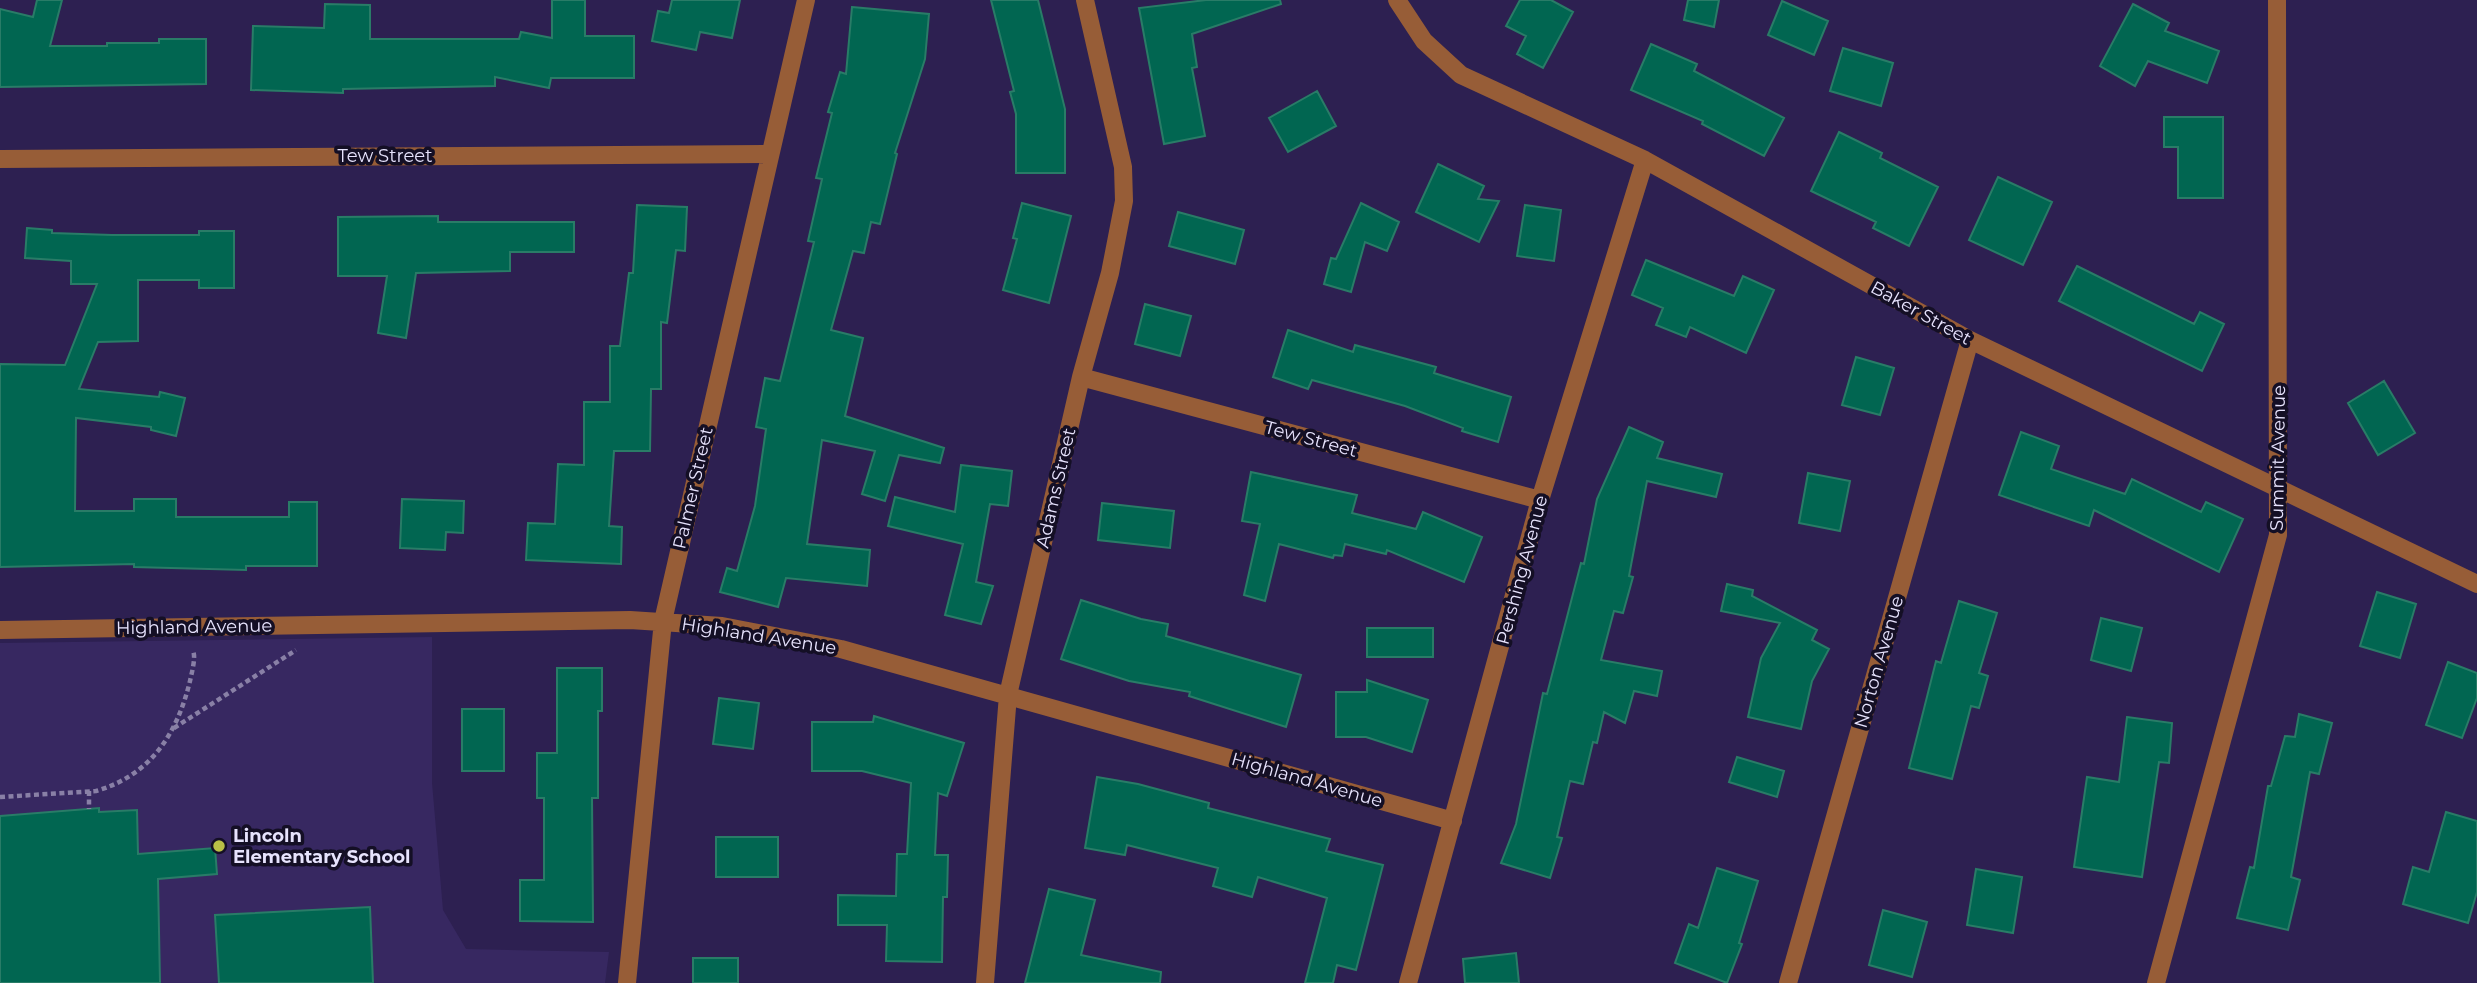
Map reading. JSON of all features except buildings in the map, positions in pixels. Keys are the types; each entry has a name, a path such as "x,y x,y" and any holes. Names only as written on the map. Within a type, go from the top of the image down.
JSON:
{"street":[{"name":"Palmer Street","path":"627,983 663,621 806,0"},
{"name":"Adams Street","path":"985,983 1009,695 1081,377 1110,273 1124,201 1123,167 1085,0"},
{"name":"Baker Street","path":"1397,0 1424,41 1461,75 1645,160 1970,340 2477,584"},
{"name":"Summit Avenue","path":"2156,983 2278,535 2277,0"},
{"name":"Tew Street","path":"0,159 770,153"},
{"name":"Pershing Avenue","path":"1408,983 1540,500 1645,160"},
{"name":"Norton Avenue","path":"1788,983 1970,340"},
{"name":"Tew Street","path":"1081,377 1540,500"},
{"name":"Highland Avenue","path":"0,630 663,621 722,626 842,649 1453,821"}],"path":[{"path":"174,729 297,649"},
{"path":"0,797 111,787 148,765 174,729 188,689 195,651 181,651"},
{"path":"89,791 89,809"}],"shaded area":[{"name":"Lincoln Elementary School","path":"432,637 432,783 443,910 466,949 609,952 605,983 0,983 0,643"}],"place":[{"name":"Lincoln Elementary School","path":"219,846"}]}
